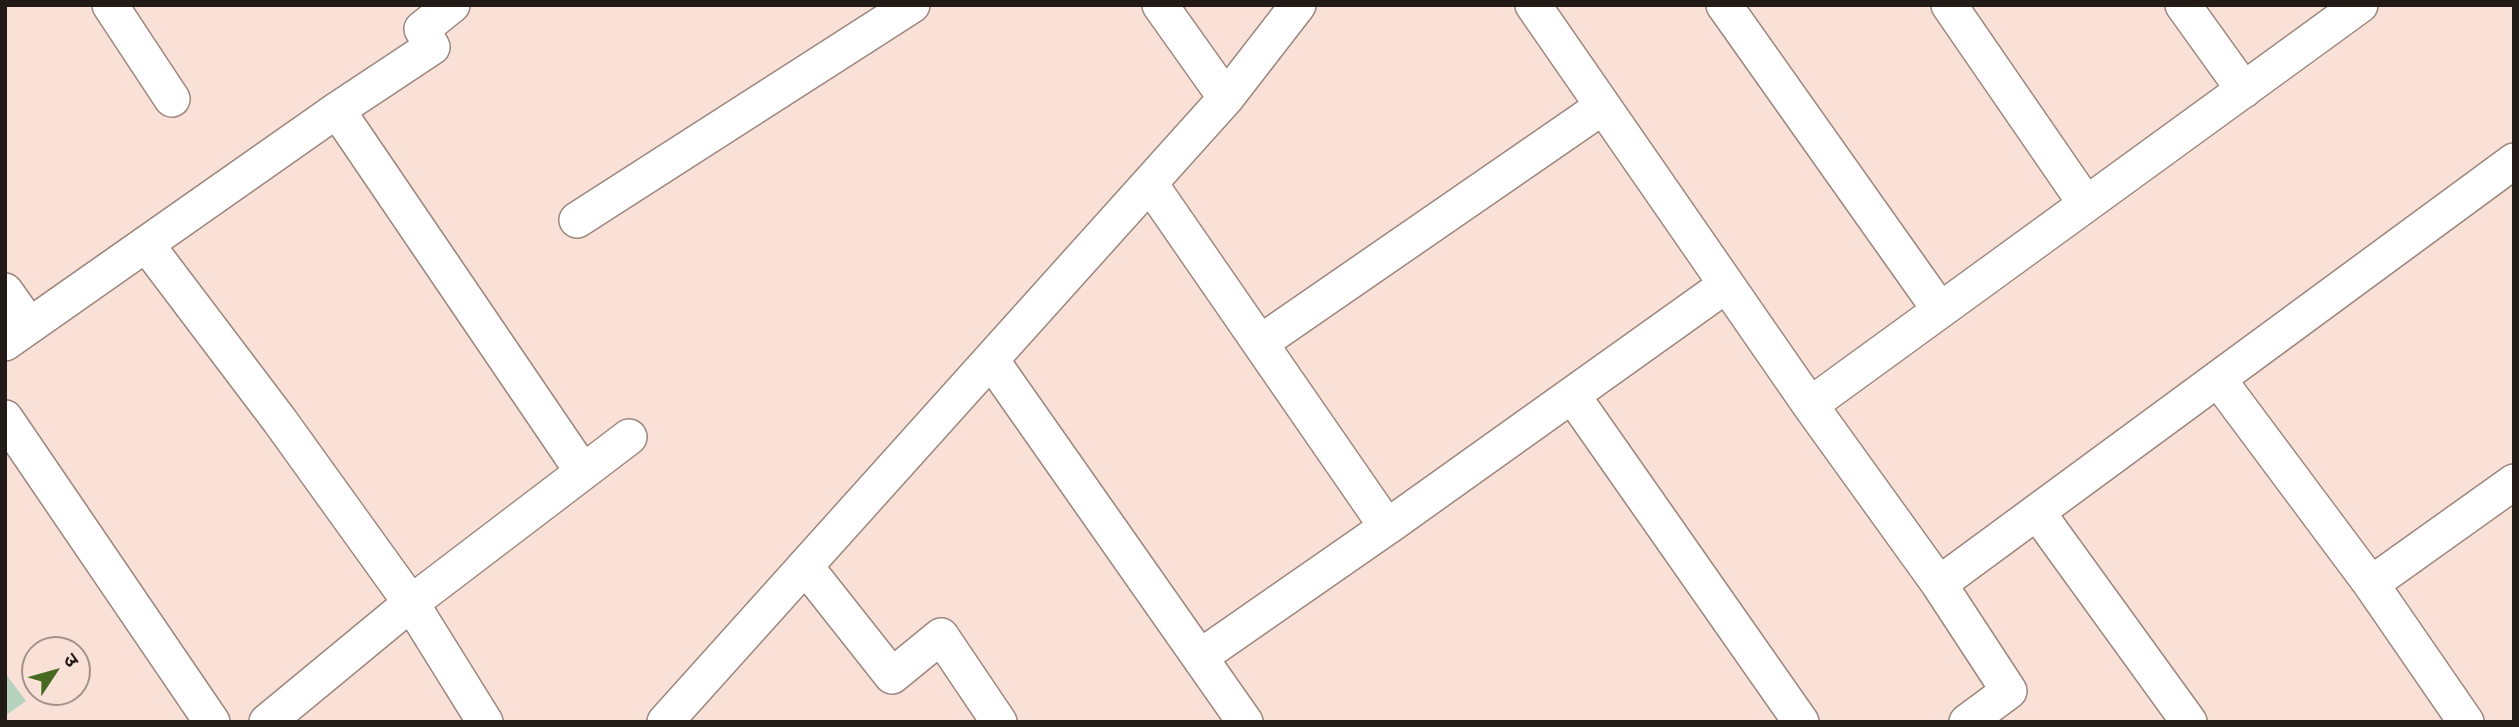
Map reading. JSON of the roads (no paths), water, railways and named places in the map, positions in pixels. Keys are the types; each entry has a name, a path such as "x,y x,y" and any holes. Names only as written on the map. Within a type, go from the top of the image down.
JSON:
{"street":[{"path":"110,5 172,99"},
{"path":"5,291 17,334 337,110 432,47 422,29 452,5"},
{"path":"577,220 912,5"},
{"path":"1160,5 1226,98"},
{"path":"665,722 1226,98 1298,5"},
{"path":"1533,5 1810,405 1939,584 2009,691 1967,722"},
{"path":"1724,5 1941,310"},
{"path":"1949,5 2086,204"},
{"path":"2183,5 2244,90"},
{"path":"1810,405 2360,5"},
{"path":"1260,343 1602,107"},
{"path":"337,110 583,472"},
{"path":"1939,584 2514,161"},
{"path":"1150,184 1387,527"},
{"path":"146,244 280,421 411,603 485,722"},
{"path":"1200,657 1726,285"},
{"path":"991,360 1245,722"},
{"path":"2218,379 2371,584 2466,722"},
{"path":"1572,395 1801,722"},
{"path":"5,418 212,722"},
{"path":"267,722 411,603 629,436"},
{"path":"2371,584 2514,482"},
{"path":"2037,512 2189,722"},
{"path":"805,566 892,676 941,636 999,722"}]}
